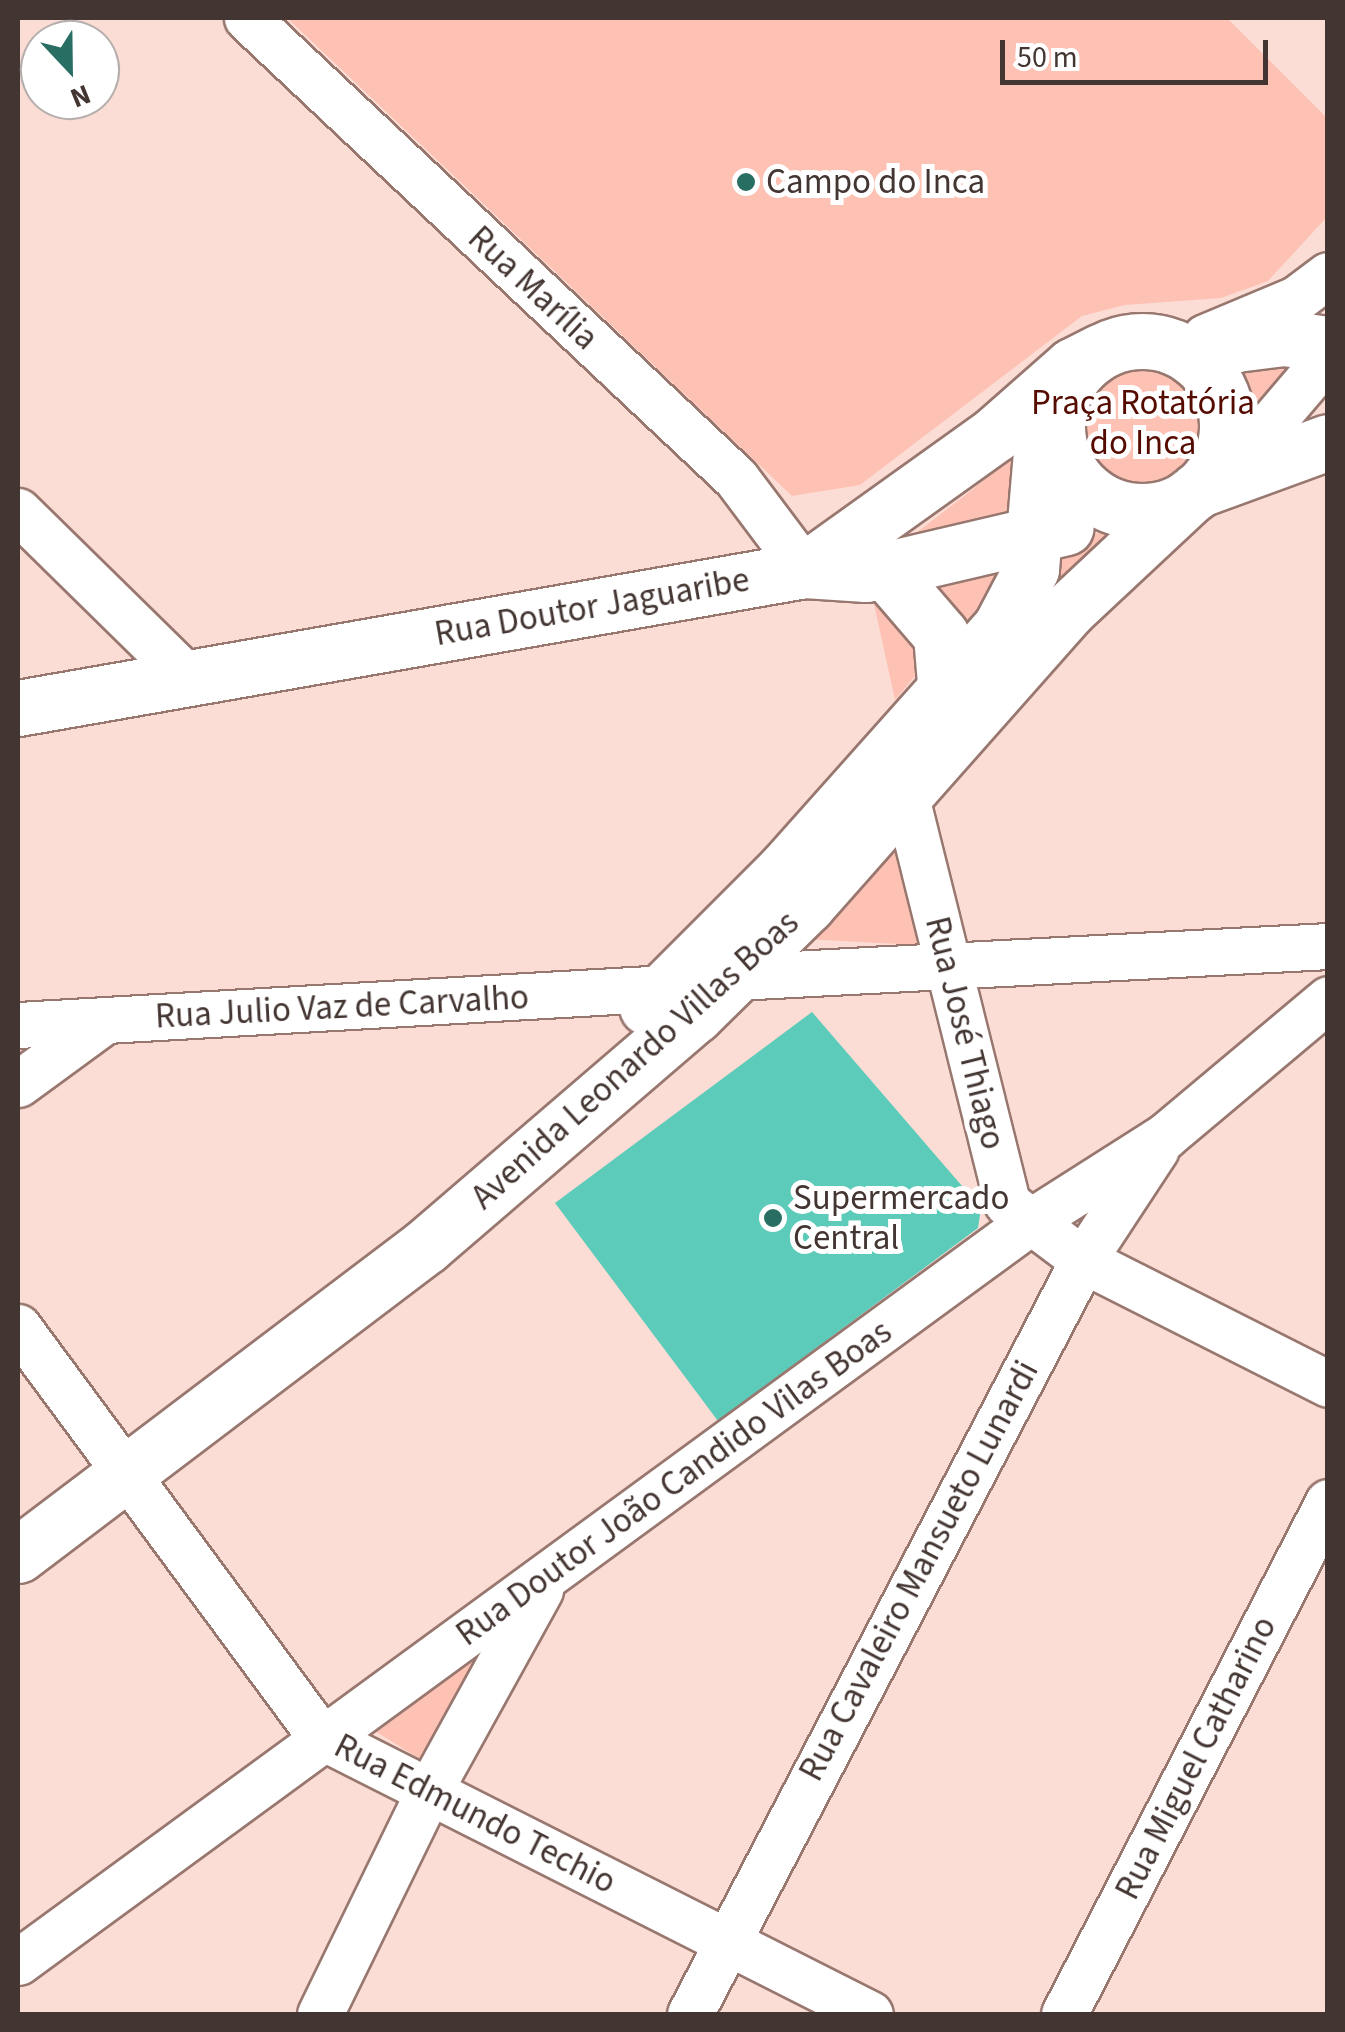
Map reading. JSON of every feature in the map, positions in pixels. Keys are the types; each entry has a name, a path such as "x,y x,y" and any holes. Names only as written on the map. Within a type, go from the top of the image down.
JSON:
{"main road":[{"path":"1138,510 1100,500 1071,474 1058,437 1062,398 1070,380 1100,352 1138,341 1187,354 1284,338 1328,344"},
{"name":"Rua Doutor Jaguaribe","path":"18,708 805,570 995,434 1072,366 1100,352"},
{"path":"1187,354 1211,376 1227,420 1221,454 1197,490"},
{"name":"Avenida Leonardo Villas Boas","path":"18,1555 118,1460 462,1174 667,988 946,694 1000,628 1031,569 1041,452 1062,398"},
{"path":"805,570 885,570 1138,510 1328,442"},
{"name":"Avenida Leonardo Villas Boas","path":"18,1513 118,1460 426,1246 735,978 906,796 1068,610 1197,490"},
{"path":"885,570 941,635 946,694"}],"street":[{"name":"Rua Marília","path":"247,18 736,478 805,570"},
{"path":"1187,354 1296,299 1328,275"},
{"path":"1197,490 1254,443 1328,356"},
{"path":"18,512 187,677"},
{"name":"Rua José Thiago","path":"906,796 1007,1203 1083,1260 1328,1384"},
{"path":"735,978 1328,946"},
{"name":"Rua Julio Vaz de Carvalho","path":"18,1025 667,988"},
{"name":"Rua Doutor João Candido Vilas Boas","path":"18,1962 320,1736 544,1582 1030,1222 1164,1136 1328,999"},
{"path":"18,1084 104,1021"},
{"name":"Rua Cavaleiro Mansueto Lunardi","path":"690,2014 1083,1260 1164,1136"},
{"name":"Rua Edmundo Techio","path":"18,1328 320,1736 428,1794 870,2014"},
{"name":"Rua Miguel Catharino","path":"1064,2014 1328,1502"},
{"path":"320,2014 428,1794 544,1582"}],"green space":[{"path":"287,18 1227,18 1327,118 1327,217 1268,281 1221,298 1125,305 1082,316 860,485 792,496"},
{"name":"Praça Rotatória do Inca","path":"1143,361 1167,366 1188,379 1201,400 1206,424 1201,448 1188,469 1167,482 1143,487 1119,482 1098,469 1085,448 1080,424 1085,400 1098,379 1119,366"},
{"path":"1300,362 1247,428 1246,398 1230,373"},
{"path":"1026,446 1016,520 903,543 968,493"},
{"path":"1131,529 1022,621 1052,562 1079,536"},
{"path":"1001,566 982,615 961,630 945,596 926,584"},
{"path":"872,595 883,596 926,663 895,700"},
{"path":"897,836 918,945 804,939"},
{"path":"482,1654 420,1759 370,1728"}],"building":[{"name":"Supermercado Central","path":"812,1012 981,1208 978,1228 718,1421 555,1203"}],"place":[{"name":"Campo do Inca","path":"746,182"},
{"name":"Supermercado Central","path":"773,1218"}]}
